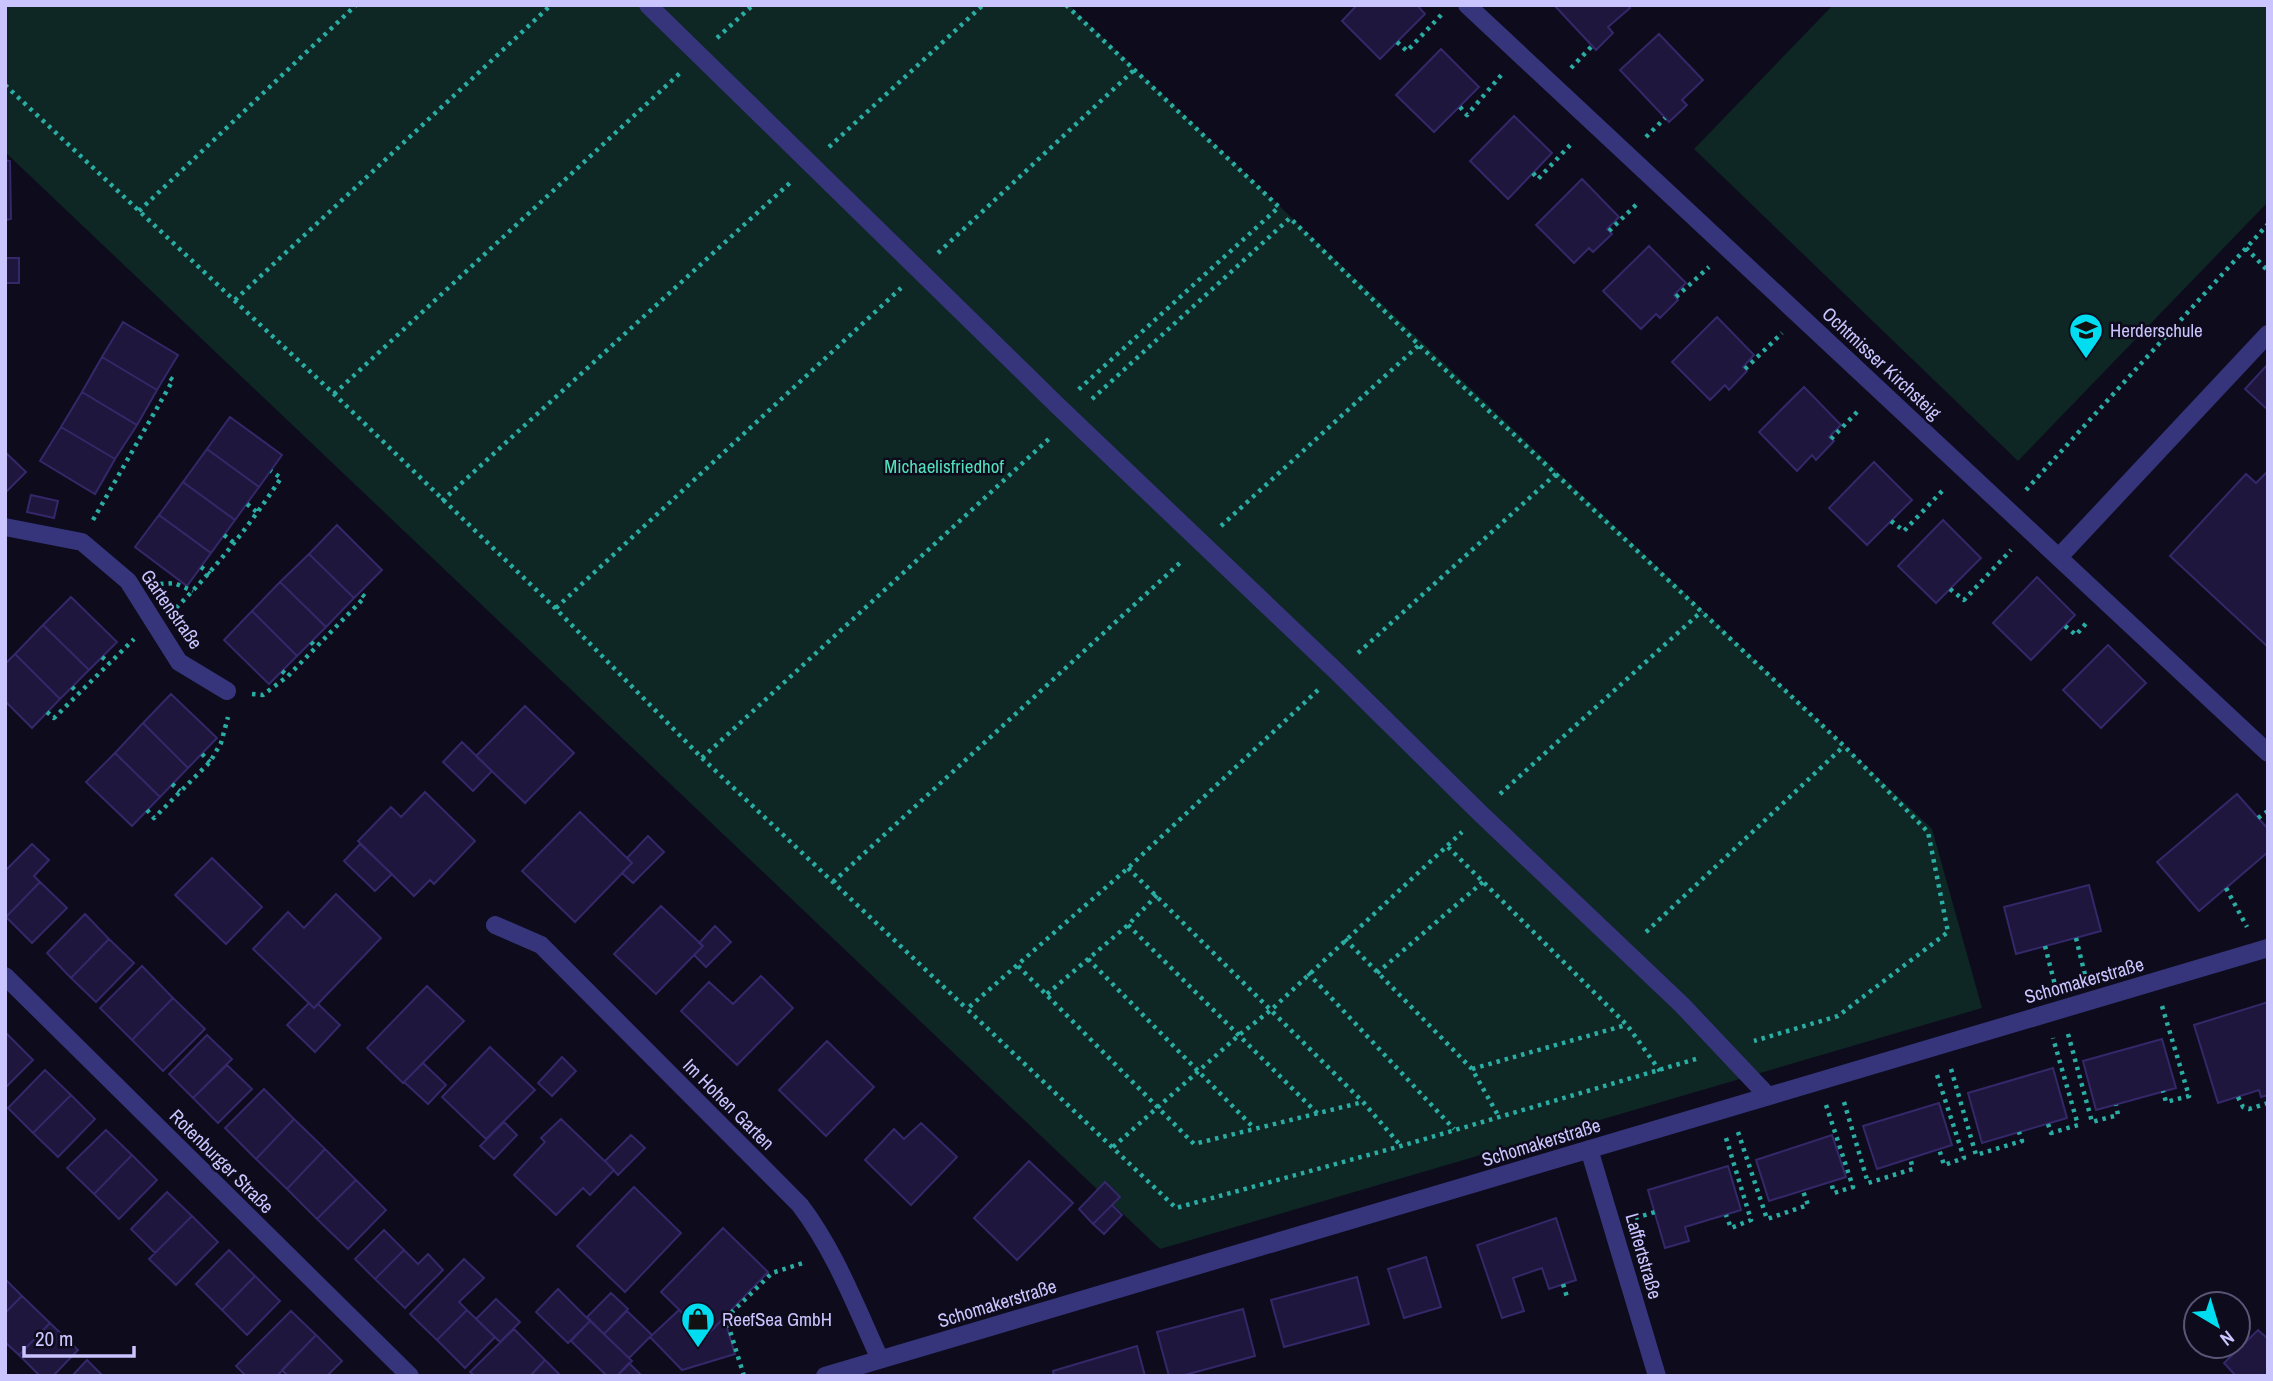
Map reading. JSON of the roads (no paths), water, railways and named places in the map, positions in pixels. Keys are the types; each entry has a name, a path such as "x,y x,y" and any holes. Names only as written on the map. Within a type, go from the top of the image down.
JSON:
{"street":[{"path":"648,5 812,163 919,271 1626,951 1726,1050 1768,1096"},
{"name":"Ochtmisser Kirchsteig","path":"1467,5 2268,753"},
{"path":"2059,557 2268,334"},
{"name":"Gartenstraße","path":"5,527 82,542 128,581 179,662 227,691"},
{"name":"Im Hohen Garten","path":"495,925 541,945 800,1205 816,1227 880,1359"},
{"name":"Schomakerstraße","path":"825,1376 2264,949"},
{"name":"Rotenburger Straße","path":"5,976 410,1376"},
{"name":"Laffertstraße","path":"1589,1149 1657,1376"}],"place":[{"name":"Herderschule","path":"2086,360"},
{"name":"ReefSea GmbH","path":"698,1349"}],"park label":[{"name":"Michaelisfriedhof","path":"944,466"}]}
